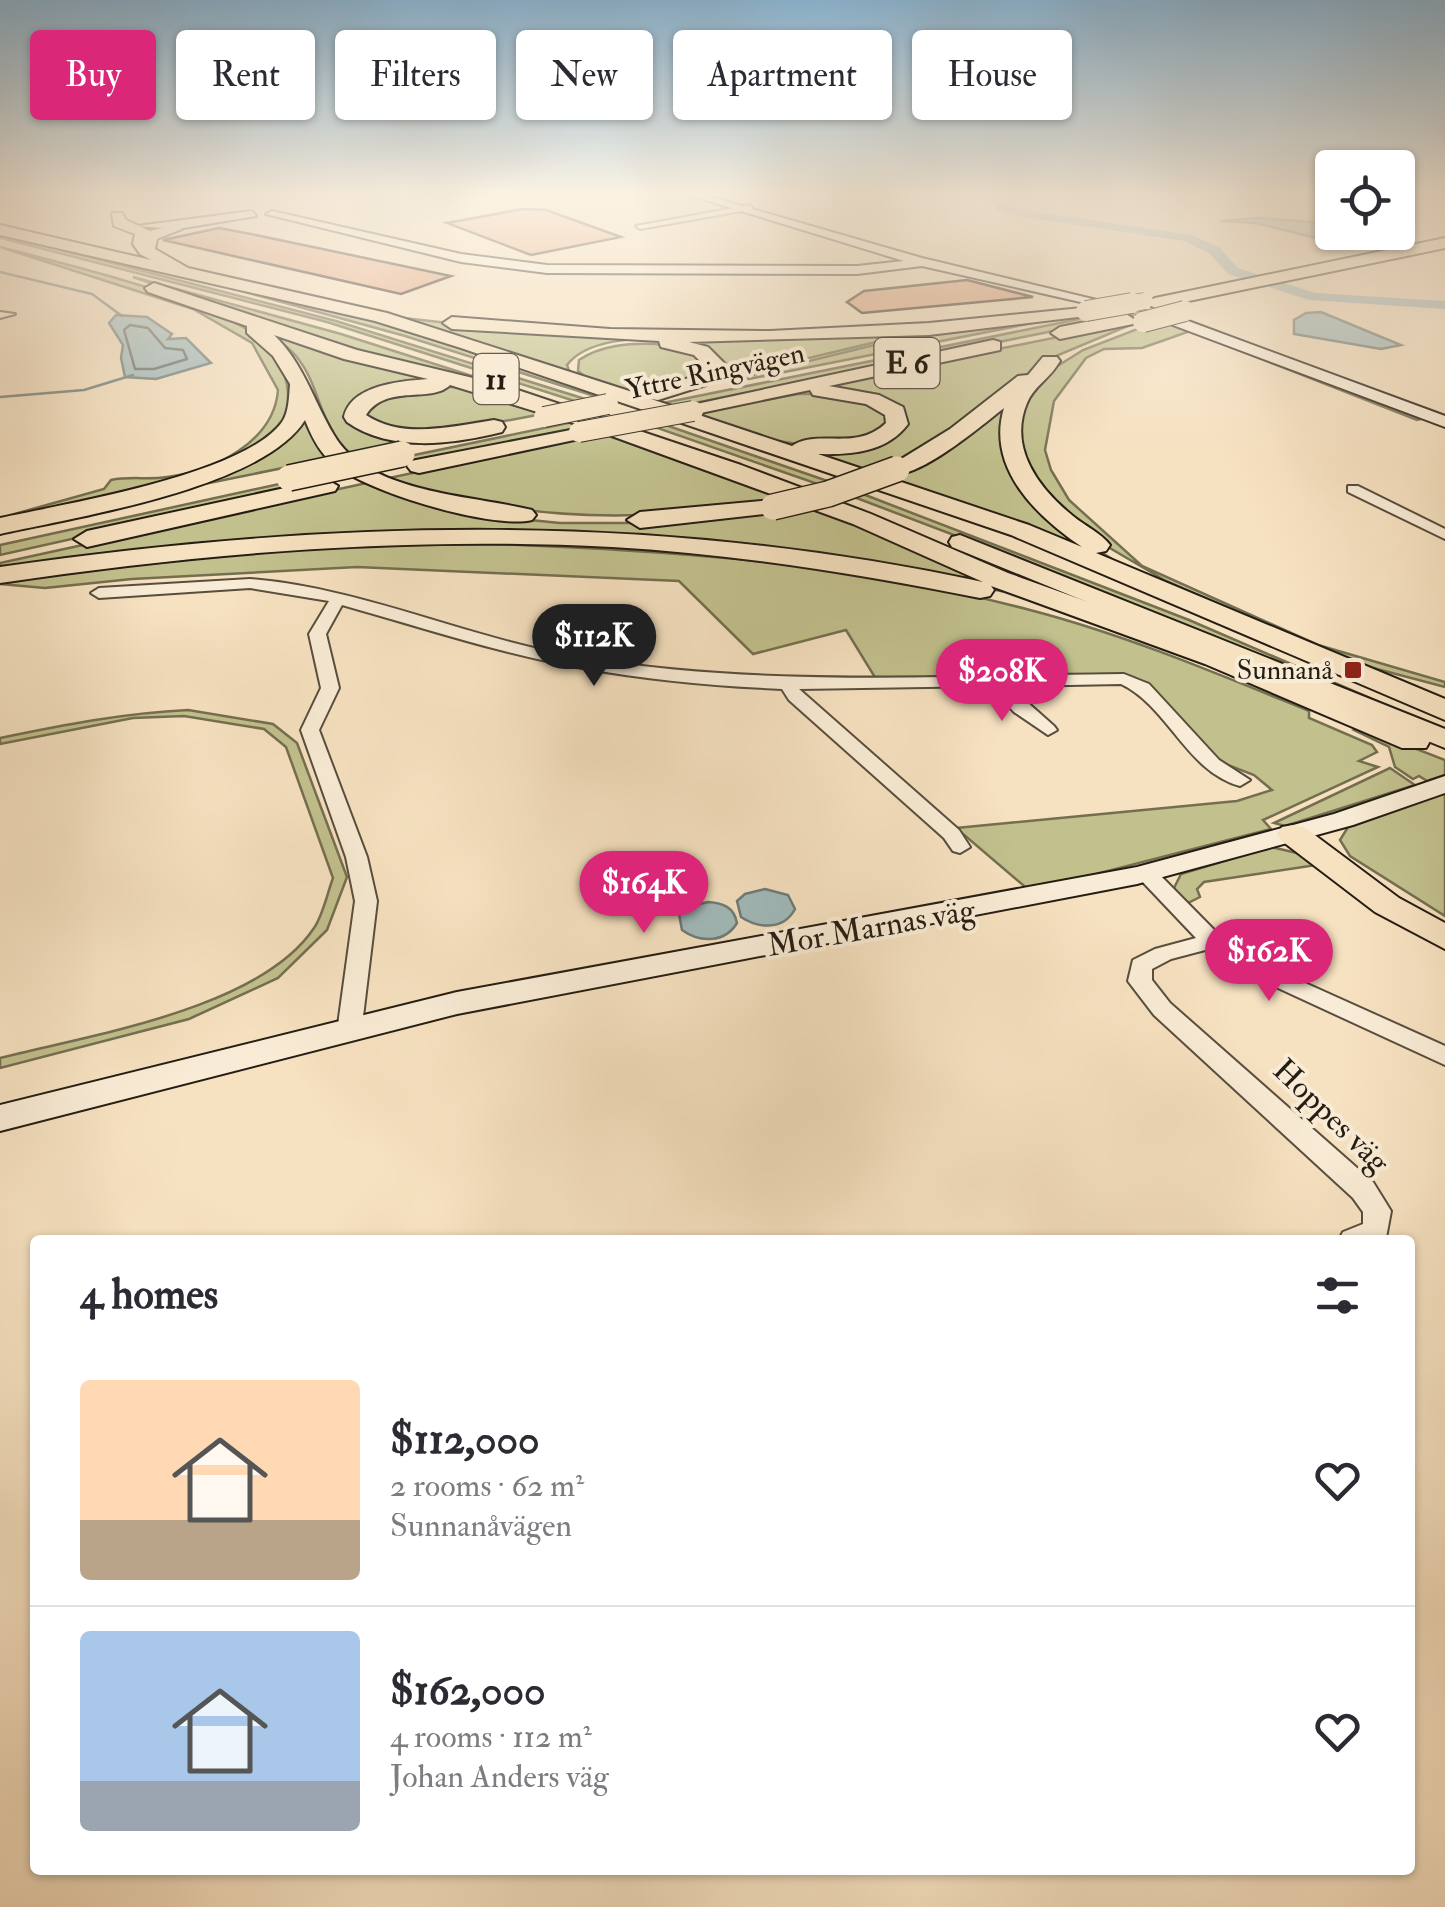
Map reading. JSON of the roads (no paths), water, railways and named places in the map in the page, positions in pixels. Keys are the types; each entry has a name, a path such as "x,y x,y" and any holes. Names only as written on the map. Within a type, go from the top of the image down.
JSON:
{"highway":[{"path":"139,284 351,355 763,481 998,579 1216,658"},
{"name":"11","path":"170,284 413,352 967,537"},
{"name":"11","path":"199,284 394,336 683,427 967,537"},
{"path":"233,284 412,326 650,398 1020,530 1301,648"},
{"path":"235,284 384,314 541,329 764,336 978,325"},
{"name":"Yttre Ringvägen","path":"0,558 326,486 403,456 542,413 650,398 1256,284"},
{"name":"Yttre Ringvägen","path":"1229,291 1253,295 1308,284"},
{"path":"224,313 277,346 300,384 324,440 346,461 379,481 446,502 541,517 618,520 684,518 773,507 828,494 897,469 958,434 1050,361 1134,321 1180,314 1229,291"},
{"path":"812,357 894,338 1093,312"},
{"name":"Yttre Ringvägen","path":"0,542 285,474 692,413 1134,321"},
{"path":"650,398 708,376 716,365 714,360 692,348 653,342 615,344 581,355 572,370 578,377 650,398 739,377"},
{"path":"1050,361 1022,392 1010,420 1014,458 1036,495 1064,522 1117,558 1301,648 1436,726"},
{"path":"0,527 177,481 258,452 292,425 297,416 300,384"},
{"path":"494,426 400,434 362,424 355,418 356,410 384,393 426,385 462,385 542,413"},
{"path":"822,391 872,399 898,418 893,430 883,437 856,445 822,448 768,442 692,413 788,393 822,391"},
{"path":"403,456 542,413"},
{"path":"0,527 285,474"},
{"path":"0,575 211,547 342,538 460,534 634,540 801,558 955,585 1079,616 1436,726"}],"main road":[{"name":"11","path":"967,537 1436,726"},
{"path":"1436,726 1445,754"},
{"path":"1301,832 1445,923"},
{"path":"1301,832 1374,896 1445,938"}],"street":[{"path":"1021,284 1098,302"},
{"path":"1180,314 1445,422"},
{"path":"1354,488 1445,535"},
{"path":"99,593 256,582 298,587 502,645 581,663 719,681 788,684 1108,678 1143,688 1212,764 1240,780"},
{"path":"339,600 317,627 316,644 330,688 310,730 360,874 366,904 350,992 350,1025"},
{"path":"996,682 1048,730"},
{"path":"788,684 796,696 952,834 960,847"},
{"name":"Mor Marnas väg","path":"0,1118 350,1025 610,972 952,916 1146,873 1301,832 1445,784"},
{"path":"1146,873 1212,940 1286,983 1445,1056"},
{"name":"Hoppes väg","path":"1212,940 1164,954 1140,966 1140,981 1162,1009 1362,1190 1377,1211 1376,1230 1364,1235"}],"water":[{"path":"1321,312 1401,345 1381,349 1294,334 1294,320 1306,313"},
{"path":"116,315 147,317 172,334 168,339 186,338 211,363 156,379 125,377 123,345 109,323"},
{"path":"765,889 788,895 795,909 778,924 755,924 741,917 737,901 745,894"},
{"path":"708,902 730,910 737,923 732,930 712,939 682,930 679,914 687,907"}],"waterway":[{"path":"50,284 92,294 122,316"},
{"path":"1273,284 1314,297 1445,305"},
{"path":"0,397 84,390 133,375"}],"place":[{"name":"Sunnanå","path":"1353,670"}]}
